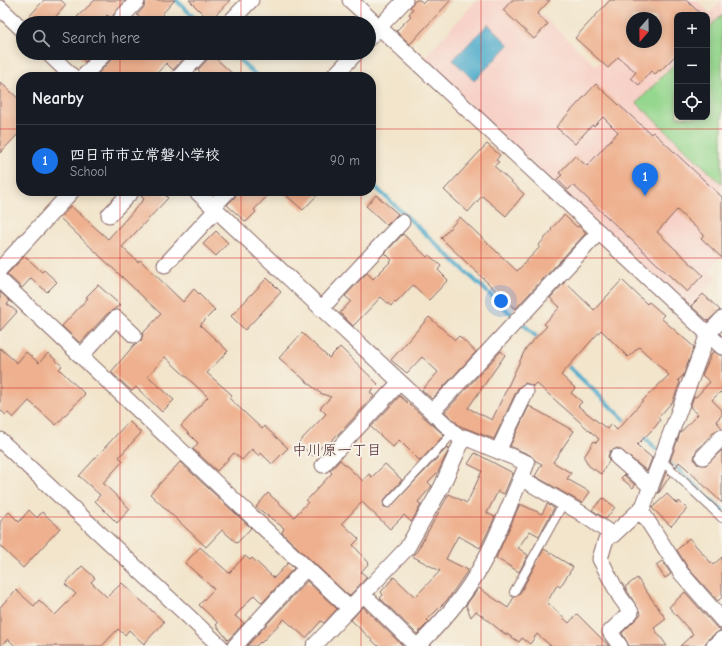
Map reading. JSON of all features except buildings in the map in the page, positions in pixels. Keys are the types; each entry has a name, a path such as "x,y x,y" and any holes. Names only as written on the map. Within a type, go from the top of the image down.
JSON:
{"street":[{"path":"235,16 250,0"},
{"path":"350,0 362,16"},
{"path":"376,31 405,0"},
{"path":"123,16 137,1"},
{"path":"0,8 16,23"},
{"path":"376,35 599,232 722,347"},
{"path":"55,60 68,72"},
{"path":"88,72 99,60"},
{"path":"184,72 195,60"},
{"path":"338,72 349,60"},
{"path":"0,269 67,196"},
{"path":"109,215 127,196"},
{"path":"201,196 458,436 464,437 527,463 490,548 471,582 446,616 417,646 363,594"},
{"path":"165,265 224,196"},
{"path":"321,309 402,222"},
{"path":"432,412 599,232"},
{"path":"0,280 349,608"},
{"path":"81,356 116,318 134,335"},
{"path":"521,478 563,504 581,513 613,535 643,507 708,334 722,318"},
{"path":"323,465 400,382"},
{"path":"498,451 526,392"},
{"path":"314,646 407,548 441,488 458,436"},
{"path":"703,457 722,437"},
{"path":"0,440 220,646"},
{"path":"617,457 651,487"},
{"path":"640,509 681,573 722,620"},
{"path":"611,533 605,542 600,559 620,597 631,612 610,632 620,646"},
{"path":"235,646 306,568"},
{"path":"714,646 722,639"}],"lane":[{"path":"388,503 458,436"},
{"path":"661,460 722,518"},
{"path":"514,592 563,504"}],"shaded area":[{"path":"477,0 526,0 596,66 626,34 626,48 662,48 662,12 657,12 657,0 696,0 709,12 674,12 674,120 710,120 710,13 722,0 722,256 709,269 718,277 689,308 422,60"}],"green space":[{"path":"722,14 722,184 637,103 674,64 674,120 710,120 710,27"}],"water":[{"path":"488,24 509,45 474,81 453,60"}],"waterway":[{"path":"176,0 193,16"},
{"path":"240,60 253,72"},
{"path":"376,188 512,315"},
{"path":"523,324 540,340"},
{"path":"566,364 629,424"},
{"path":"642,435 657,450"},
{"path":"667,459 722,511"}],"place":[{"name":"四日市市立常磐小学校","path":"645,196"}],"district":[{"name":"中川原一丁目","path":"337,450"}]}
